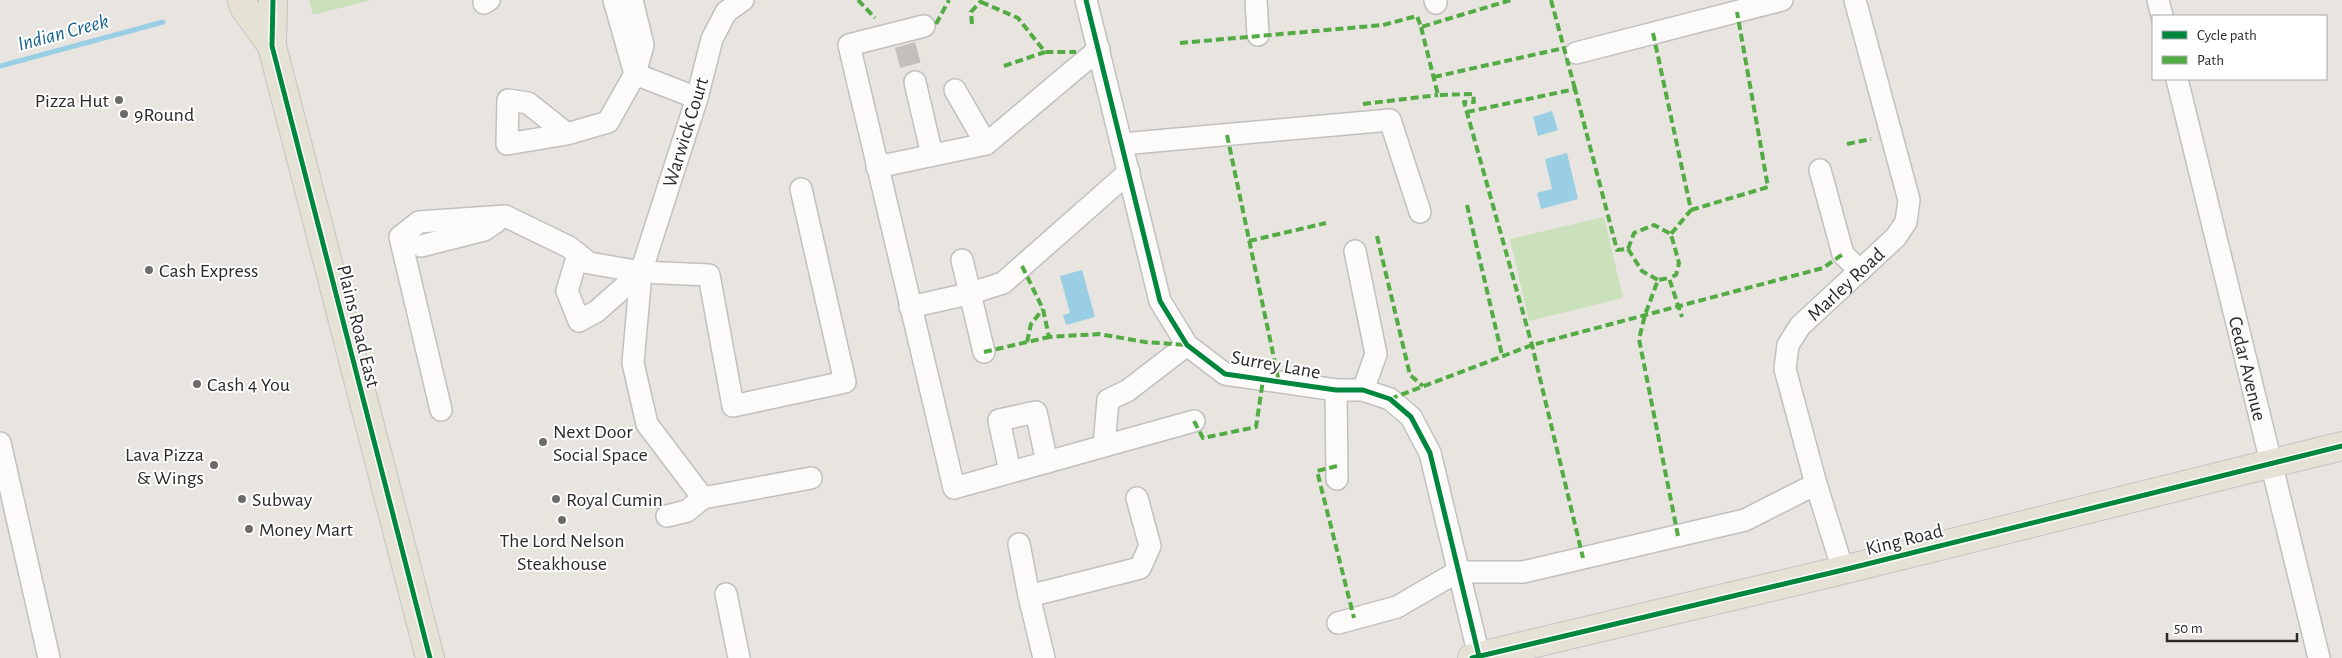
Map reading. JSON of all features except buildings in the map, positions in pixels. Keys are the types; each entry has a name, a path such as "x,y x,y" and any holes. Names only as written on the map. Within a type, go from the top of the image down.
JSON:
{"main road":[{"name":"Plains Road East","path":"242,0 244,6 272,46"},
{"name":"Plains Road East","path":"273,0 272,46 430,658"},
{"name":"King Road","path":"1476,657 1843,570 2342,446"}],"street":[{"path":"614,0 635,74"},
{"path":"567,134 608,122 635,74 643,45 632,0"},
{"name":"Warwick Court","path":"703,498 647,424 633,363 641,272 697,98 712,39 726,12 743,0"},
{"name":"Surrey Lane","path":"1086,0 1160,300 1187,345 1225,374 1336,390 1362,390 1390,399 1411,417 1430,453 1476,657"},
{"path":"1256,0 1258,35"},
{"path":"1576,53 1782,0"},
{"name":"Marley Road","path":"1843,570 1816,484 1785,370 1788,345 1800,326 1896,237 1906,222 1909,200 1855,0"},
{"path":"2158,0 2162,15"},
{"path":"924,26 904,38 849,45 954,488 1194,421"},
{"path":"877,167 986,144 1099,49"},
{"path":"635,74 697,98"},
{"name":"Cedar Avenue","path":"2177,80 2319,658"},
{"path":"915,82 932,155"},
{"path":"955,90 986,144"},
{"path":"1122,144 1390,120 1420,212"},
{"path":"1820,170 1843,254 1860,271"},
{"path":"910,307 968,294 1003,283 1129,172"},
{"path":"441,410 400,237 419,222 505,216 569,247 589,263 641,272 709,276 733,406 846,382 801,189"},
{"path":"420,246 484,230 505,216"},
{"path":"1355,251 1376,354 1362,390"},
{"path":"578,254 567,291 579,321 597,311 641,272"},
{"path":"962,260 968,294 984,352"},
{"path":"1104,446 1108,400 1127,391 1187,345"},
{"path":"1336,390 1337,479"},
{"path":"1010,472 999,420 1036,412 1047,462"},
{"path":"0,443 49,658"},
{"path":"667,516 687,511 703,498 812,478"},
{"path":"1338,623 1397,607 1457,572 1523,572 1745,520 1816,484"},
{"path":"1029,596 1140,568 1150,546 1137,498"},
{"path":"1019,544 1044,658"},
{"path":"726,594 739,658"}],"green space":[{"path":"309,0 371,0 313,15"},
{"path":"1604,217 1623,298 1529,321 1510,239"}],"water":[{"path":"1552,111 1558,130 1538,136 1533,117"},
{"path":"1567,153 1578,199 1541,209 1537,193 1552,189 1545,159"},
{"path":"1082,270 1095,317 1066,325 1063,315 1070,313 1060,276"}],"waterway":[{"name":"Indian Creek","path":"0,66 163,22"}],"tunnel":[{"path":"905,45 915,82"}],"marked path":[{"path":"858,0 875,18"},
{"path":"936,24 949,0"},
{"path":"972,24 971,12 982,0"},
{"path":"1180,43 1383,25 1417,16 1421,27 1511,0"},
{"path":"1551,0 1575,89"},
{"path":"981,2 1018,18 1045,52 1076,52"},
{"path":"1691,210 1768,187 1737,12"},
{"path":"1421,27 1438,95 1473,94 1474,102 1464,102 1532,345 1583,558"},
{"path":"1653,33 1691,210 1671,234"},
{"path":"1434,77 1564,48"},
{"path":"1004,66 1045,52"},
{"path":"1467,112 1575,89 1617,250 1628,249 1634,233 1654,225 1671,234 1679,263 1676,275 1669,278"},
{"path":"1363,104 1438,95"},
{"path":"1227,135 1279,382"},
{"path":"1847,144 1871,139"},
{"path":"1467,205 1502,355"},
{"path":"1249,241 1326,223"},
{"path":"1377,236 1410,375 1423,386"},
{"path":"1628,249 1642,271 1658,280"},
{"path":"1390,399 1532,345 1823,268 1843,254"},
{"path":"1022,266 1043,309 1049,337 1099,334 1145,342 1187,345"},
{"path":"1678,536 1639,339 1645,315 1658,280 1669,278 1682,317"},
{"path":"1027,342 1031,324 1043,309"},
{"path":"984,352 1049,337"},
{"path":"1194,421 1203,438 1256,427 1263,380"},
{"path":"1337,466 1317,471 1354,618"}],"cycle path":[{"path":"273,0 272,46 430,658"},
{"path":"1086,0 1160,301 1187,345 1225,374 1336,390 1363,390 1390,399 1411,417 1430,453 1479,656"},
{"path":"1472,658 1843,570 2342,446"}],"place":[{"name":"Pizza Hut","path":"119,100"},
{"name":"9Round","path":"124,114"},
{"name":"Cash Express","path":"149,270"},
{"name":"Cash 4 You","path":"197,384"},
{"name":"Next Door Social Space","path":"543,442"},
{"name":"Lava Pizza & Wings","path":"214,465"},
{"name":"Subway","path":"242,499"},
{"name":"Royal Cumin","path":"556,499"},
{"name":"The Lord Nelson Steakhouse","path":"562,520"},
{"name":"Money Mart","path":"249,529"}]}
